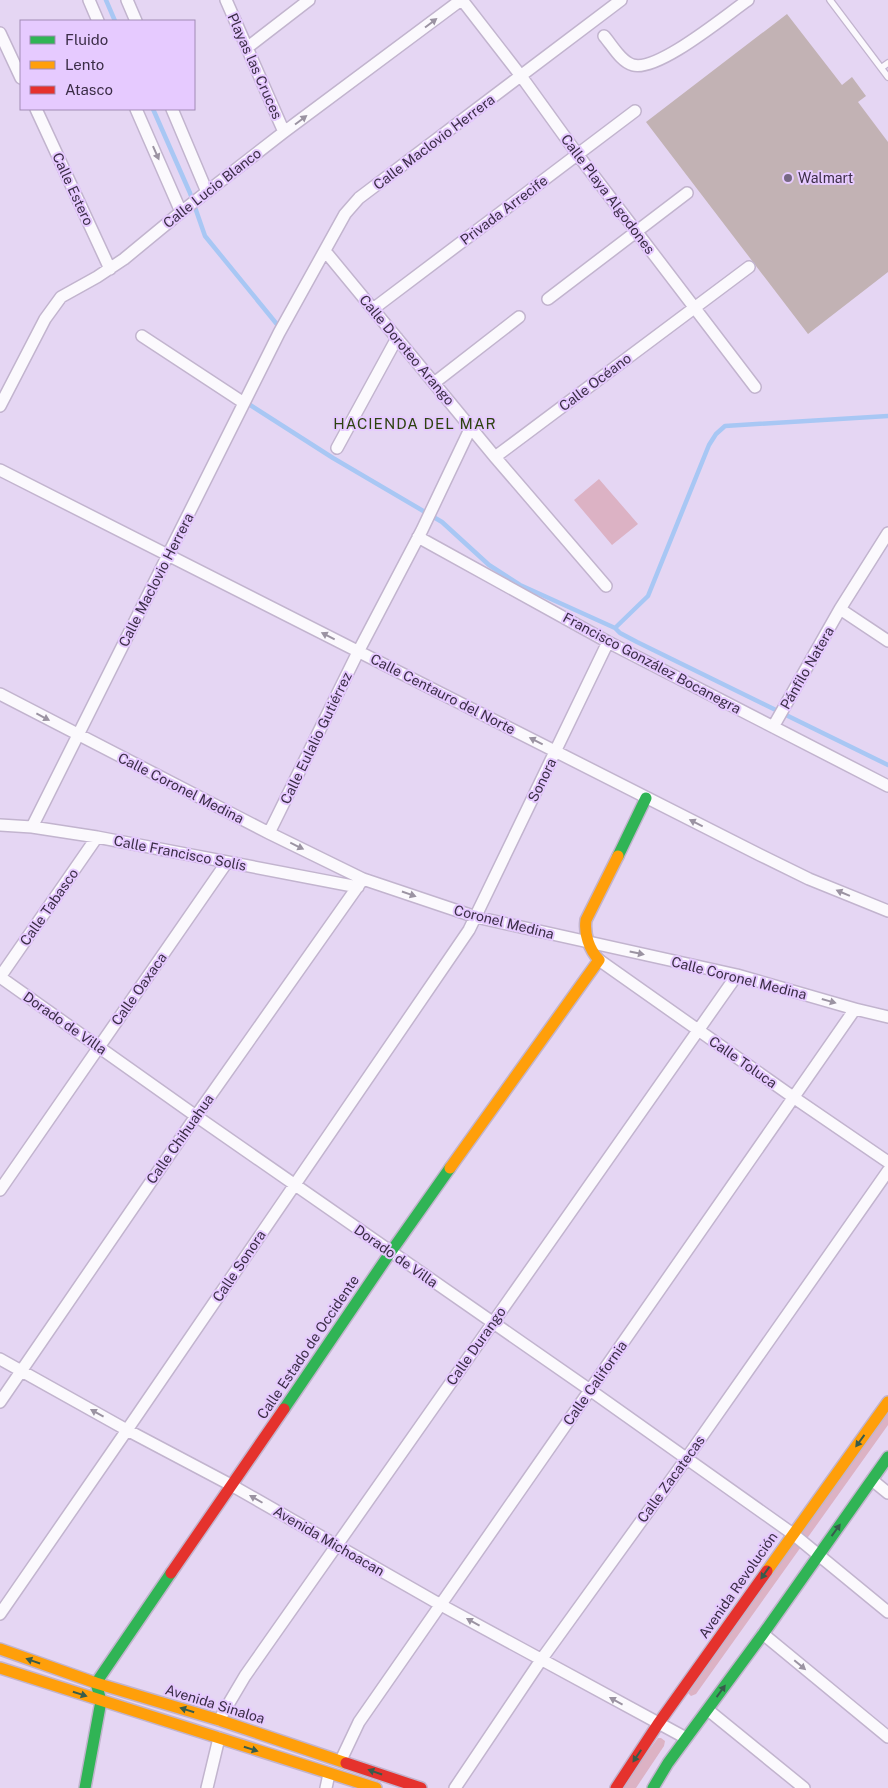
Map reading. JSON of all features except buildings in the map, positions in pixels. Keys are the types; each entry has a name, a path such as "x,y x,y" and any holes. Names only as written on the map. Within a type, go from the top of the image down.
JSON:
{"street":[{"path":"88,0 98,20"},
{"path":"128,0 136,20"},
{"name":"Playas las Cruces","path":"226,0 284,132"},
{"path":"248,47 309,0"},
{"name":"Calle Playa Algodones","path":"461,0 521,76 578,155 755,387"},
{"name":"Calle Lucio Blanco","path":"0,406 45,319 61,297 110,269 284,132 461,0"},
{"name":"Calle Maclovio Herrera","path":"32,827 279,333 345,214 359,198 620,0"},
{"path":"604,36 621,57 632,66 647,66 690,41 748,0"},
{"path":"0,33 20,76"},
{"name":"Calle Estero","path":"36,110 110,269"},
{"path":"136,110 181,212"},
{"path":"172,110 206,192"},
{"name":"Privada Arrecife","path":"373,309 635,111"},
{"path":"548,299 687,193"},
{"name":"Calle Doroteo Arango","path":"325,251 495,457 606,586"},
{"name":"Calle Océano","path":"495,457 749,267"},
{"path":"434,383 519,317"},
{"path":"142,336 244,403"},
{"path":"337,448 397,338"},
{"name":"Calle Eulalio Gutiérrez","path":"269,833 358,652 420,534 471,427"},
{"name":"Calle Centauro del Norte","path":"0,470 809,879 888,911"},
{"name":"Pánfilo Natera","path":"776,722 840,609 888,533"},
{"name":"Francisco González Bocanegra","path":"420,534 608,642 776,722 888,786"},
{"name":"Pánfilo Natera","path":"840,609 888,641"},
{"name":"Sonora","path":"476,918 608,642"},
{"name":"Calle Coronel Medina","path":"0,694 78,736 269,833 361,883"},
{"path":"599,960 595,957 585,930 586,920 646,798"},
{"name":"Calle Francisco Solís","path":"0,825 32,827 98,837 226,862 361,883"},
{"name":"Calle Tabasco","path":"0,977 98,837"},
{"name":"Calle Oaxaca","path":"0,1190 226,862"},
{"name":"Coronel Medina","path":"361,883 476,918 590,943"},
{"name":"Calle Chihuahua","path":"0,1402 196,1116 361,883"},
{"name":"Calle Sonora","path":"0,1614 458,947 476,918"},
{"name":"Calle Coronel Medina","path":"590,943 737,974 888,1017"},
{"name":"Calle Toluca","path":"599,960 888,1162"},
{"name":"Calle Estado de Occidente","path":"96,1683 390,1252 599,960"},
{"name":"Calle Durango","path":"219,1720 245,1676 737,974"},
{"name":"Dorado de Villa","path":"0,977 793,1534 888,1612"},
{"name":"Calle California","path":"341,1760 359,1722 855,1009"},
{"name":"Calle Zacatecas","path":"455,1788 541,1660 686,1459 888,1171"},
{"name":"Avenida Michoacan","path":"0,1359 127,1430 231,1485 441,1605 686,1738"},
{"name":"Avenida Revolución","path":"616,1788 658,1724 888,1402"},
{"path":"653,1788 686,1738 763,1634 888,1457"},
{"path":"872,1480 888,1493"},
{"path":"763,1634 888,1738"},
{"name":"Avenida Sinaloa","path":"0,1649 96,1683 219,1720 421,1788"},
{"path":"0,1668 376,1788"},
{"path":"85,1788 101,1701 96,1683"},
{"path":"708,1710 804,1788"},
{"path":"207,1788 218,1738"},
{"path":"326,1788 329,1774"}],"lane":[{"path":"830,0 888,77"},
{"path":"881,68 888,63"}],"shaded area":[{"path":"599,479 638,524 612,545 574,500"},
{"path":"888,1409 888,1425 696,1694 691,1696 688,1693"},
{"path":"658,1738 665,1741 664,1746 636,1788 621,1788"}],"waterway":[{"path":"106,0 115,20"},
{"path":"153,110 190,193 205,236 280,328"},
{"path":"247,403 333,458 442,522 489,565 520,585 615,628 648,596 709,445 716,434 725,426 888,416"},
{"path":"615,628 620,633 637,642 888,765"}],"traffic: fast":[{"path":"618,856 646,798"},
{"path":"284,1409 450,1168"},
{"path":"653,1788 668,1763 763,1634 888,1457"},
{"path":"85,1788 101,1701 96,1683 171,1573"}],"traffic: slow":[{"path":"450,1168 599,960 592,951 588,941 586,920 618,856"},
{"path":"767,1571 888,1402"},
{"path":"0,1649 96,1683 219,1720 346,1763"},
{"path":"0,1668 376,1788"}],"traffic: jam":[{"path":"171,1573 284,1409"},
{"path":"616,1788 658,1724 767,1571"},
{"path":"346,1763 421,1788"}],"place":[{"name":"Walmart","path":"788,178"}],"district":[{"name":"HACIENDA DEL MAR","path":"415,424"}]}
